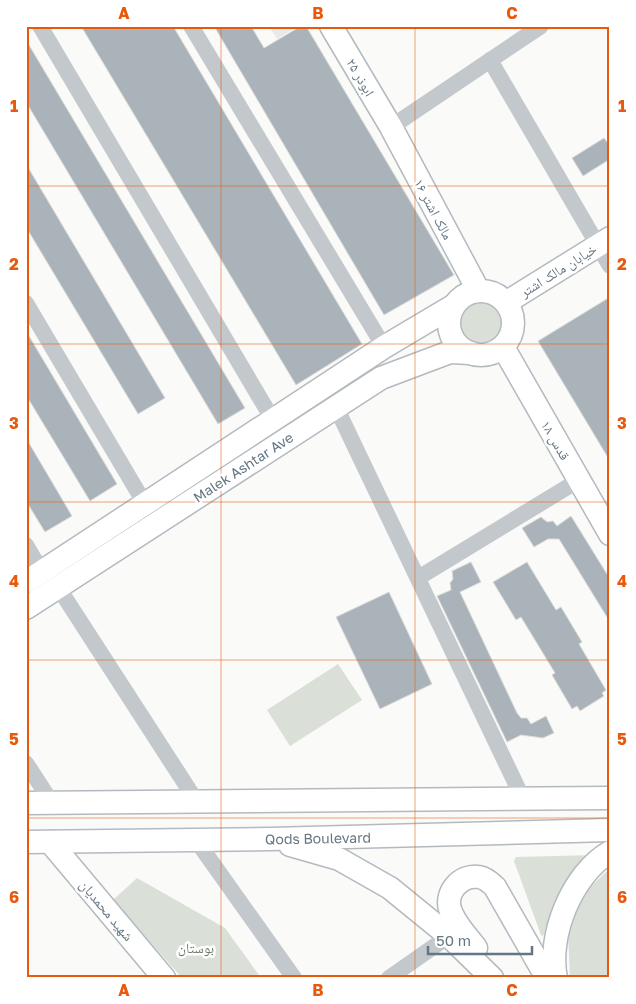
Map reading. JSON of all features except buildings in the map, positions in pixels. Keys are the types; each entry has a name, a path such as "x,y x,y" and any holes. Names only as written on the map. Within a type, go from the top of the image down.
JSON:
{"street":[{"path":"40,26 273,420"},
{"path":"190,26 384,347"},
{"name":"ابوذر ۲۵","path":"332,26 391,127"},
{"path":"391,127 542,26"},
{"path":"490,60 604,242 610,266"},
{"name":"مالک اشتر ۱۶","path":"391,127 478,290"},
{"name":"خیابان مالک اشتر","path":"506,302 604,242"},
{"path":"478,290 489,291 498,295 506,302 514,320 513,330 503,347 488,354 471,353 462,349 451,334 449,325 453,306 460,298 478,290"},
{"path":"26,303 145,504"},
{"name":"Malek Ashtar Ave","path":"34,577 384,347 453,306"},
{"name":"قدس ۱۸","path":"503,347 610,534"},
{"name":"Malek Ashtar Ave","path":"26,608 381,378 416,363 450,352 471,353"},
{"path":"336,406 523,799"},
{"path":"418,578 579,480"},
{"path":"26,545 34,577"},
{"path":"58,587 197,802"},
{"path":"26,763 52,803"},
{"path":"26,803 610,798"},
{"name":"Qods Boulevard","path":"26,842 270,839 610,830"},
{"path":"270,839 339,859 390,888 449,936 492,978"},
{"path":"196,840 294,978"},
{"name":"شهید محمدیان","path":"50,842 164,978"},
{"path":"556,978 556,940 564,908 581,878 610,852"},
{"path":"497,978 454,918 450,909 449,899 453,889 459,882 468,877 483,878 495,887 547,978"},
{"path":"389,978 449,936"}],"shaded area":[{"path":"269,26 298,26 277,39"}],"green space":[{"path":"483,301 496,305 502,311 506,324 502,337 496,343 483,347 470,343 464,337 460,324 464,311 470,305"},
{"path":"338,664 362,700 290,746 267,710"},
{"path":"594,855 565,884 558,896 543,936 541,935 514,861 516,857"},
{"path":"610,868 610,978 570,978 568,932 585,892"},
{"name":"بوستان","path":"137,878 225,928 261,978 182,978 113,900"}]}
